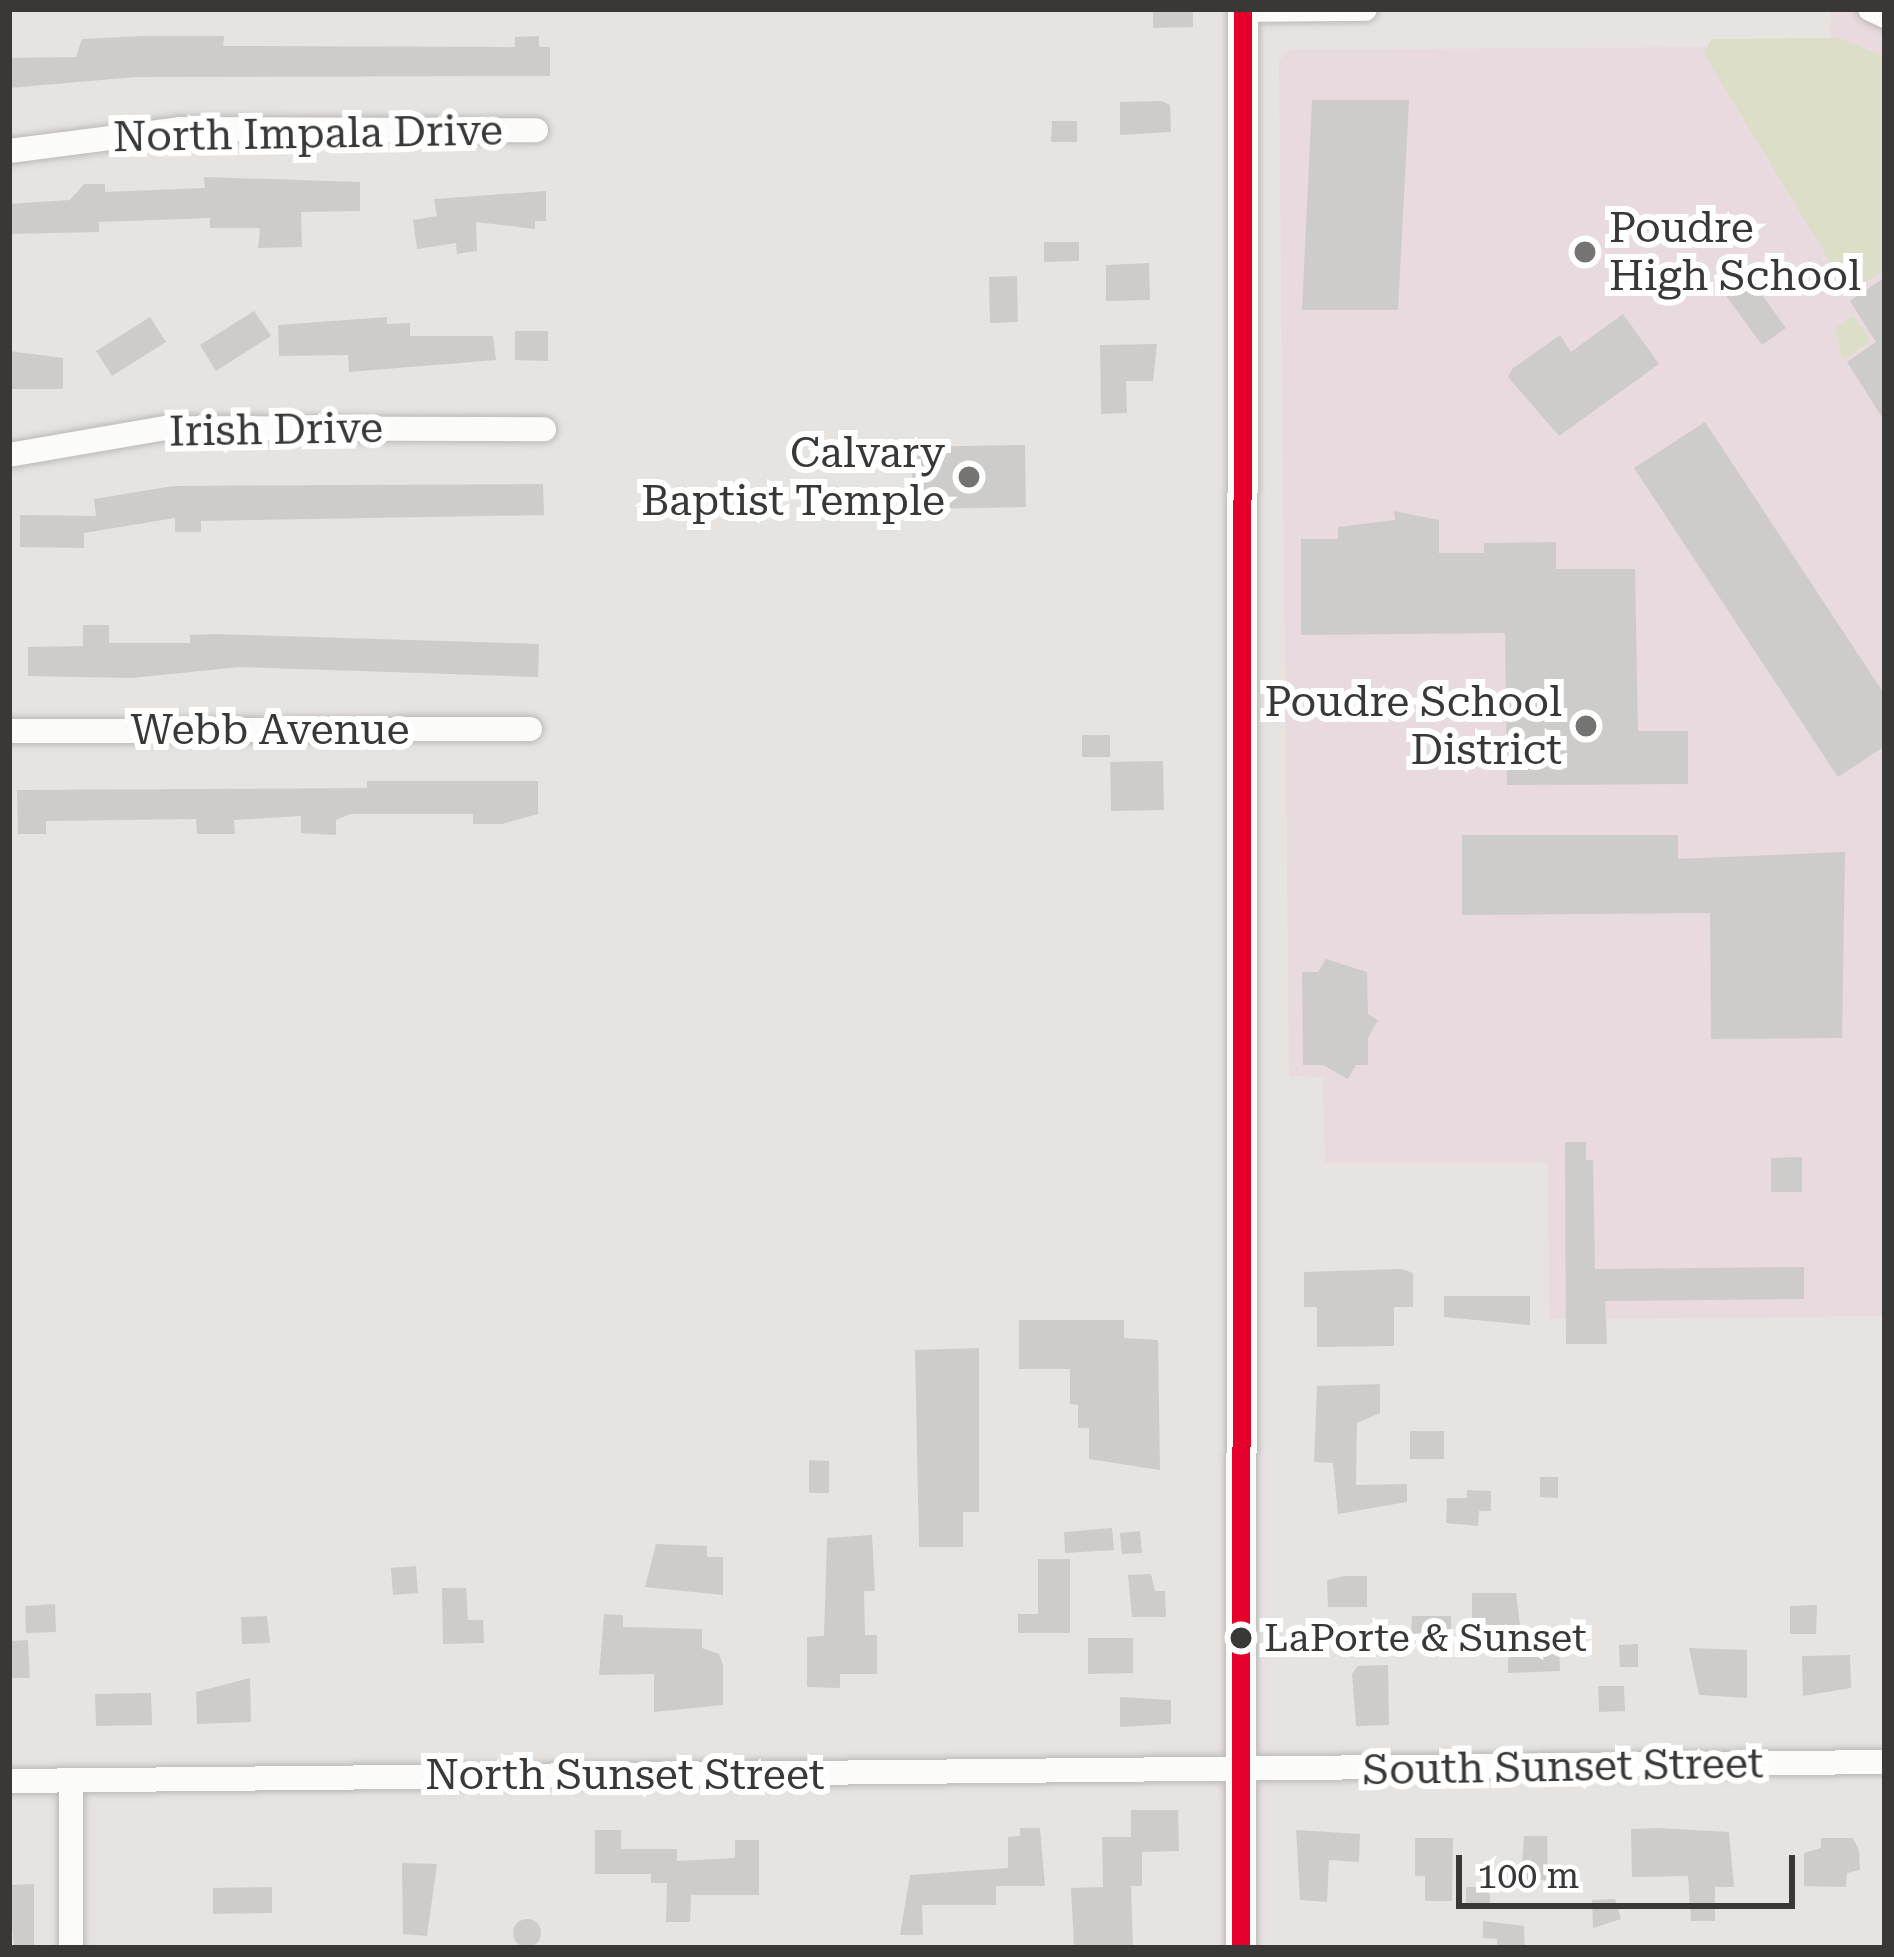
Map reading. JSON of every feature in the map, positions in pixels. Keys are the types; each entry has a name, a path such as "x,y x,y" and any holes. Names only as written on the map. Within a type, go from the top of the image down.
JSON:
{"street":[{"path":"1241,1948 1243,10 1365,9"},
{"path":"1870,9 1885,16"},
{"name":"North Impala Drive","path":"9,151 180,129 536,130"},
{"name":"Irish Drive","path":"9,455 166,428 544,429"},
{"name":"Webb Avenue","path":"9,731 530,729"},
{"name":"South Sunset Street","path":"1241,1771 1885,1762"},
{"name":"North Sunset Street","path":"9,1781 1241,1771"},
{"path":"71,1781 71,1948"}],"shaded area":[{"name":"Poudre School District","path":"1831,9 1885,9 1885,1316 1549,1319 1548,1163 1325,1163 1323,1077 1289,1076 1279,60 1290,50 1707,47 1711,40 1830,38"}],"green space":[{"path":"1840,38 1885,57 1885,270 1849,293 1704,54 1712,39"},
{"path":"1853,316 1871,341 1843,360 1835,328"}],"building":[{"path":"1153,9 1193,9 1193,27 1153,28"},
{"path":"224,36 223,46 515,47 515,37 539,36 539,47 550,47 550,76 136,77 9,88 9,58 76,57 82,39"},
{"path":"1312,100 1409,100 1398,310 1302,310"},
{"path":"1120,102 1170,105 1171,132 1120,135"},
{"path":"1052,121 1077,121 1077,142 1051,142"},
{"path":"204,177 360,182 360,211 301,212 302,247 258,248 260,228 210,228 210,218 99,222 99,232 9,234 9,204 70,200 84,184 105,184 105,192 205,188"},
{"path":"546,191 546,221 535,221 535,229 476,222 477,251 457,254 456,243 417,249 413,220 437,216 434,199"},
{"path":"1044,242 1079,242 1079,261 1044,262"},
{"path":"1149,263 1150,300 1106,301 1106,265"},
{"path":"1742,267 1786,328 1762,345 1718,285"},
{"path":"1017,276 1018,322 990,323 989,277"},
{"path":"1885,277 1885,422 1847,362 1876,342 1850,301"},
{"path":"254,311 271,336 216,371 200,345"},
{"path":"1623,314 1659,364 1559,436 1508,377 1512,369 1560,335 1571,352"},
{"path":"150,317 166,342 112,376 96,351"},
{"path":"387,317 387,324 410,323 410,336 493,336 496,360 349,372 348,355 279,356 278,325"},
{"path":"515,331 548,331 548,361 515,360"},
{"path":"1157,344 1153,381 1126,381 1127,413 1101,414 1100,345"},
{"path":"9,351 63,358 63,389 9,389"},
{"path":"1705,422 1885,695 1885,746 1838,777 1634,468"},
{"name":"Calvary Baptist Temple","path":"1025,445 1026,507 913,509 912,447"},
{"path":"543,484 544,515 201,521 201,532 175,532 175,518 84,533 84,548 20,547 20,515 96,516 94,499 173,486"},
{"path":"1394,511 1439,520 1439,553 1484,553 1484,543 1556,542 1556,569 1635,569 1638,731 1688,731 1688,784 1507,785 1505,633 1301,635 1301,539 1338,539 1338,527 1395,520"},
{"path":"83,625 109,625 109,643 190,643 190,635 215,634 539,644 538,677 240,667 132,678 28,676 28,647 83,646"},
{"path":"1082,735 1110,735 1110,757 1082,757"},
{"path":"1163,761 1164,810 1111,811 1110,762"},
{"path":"367,781 538,781 538,814 502,824 473,824 473,814 350,814 336,820 336,835 301,833 301,816 234,820 235,834 197,834 196,819 46,821 46,834 18,834 17,790 367,788"},
{"path":"1462,835 1678,835 1678,859 1845,852 1842,1038 1711,1039 1710,913 1462,915"},
{"path":"1326,959 1367,972 1368,1014 1378,1020 1368,1038 1368,1065 1356,1065 1348,1079 1323,1065 1303,1065 1302,972 1318,972"},
{"path":"1565,1142 1586,1142 1586,1160 1593,1160 1595,1269 1804,1267 1804,1299 1605,1301 1607,1344 1566,1344"},
{"path":"1802,1157 1802,1192 1771,1192 1771,1158"},
{"path":"1402,1269 1413,1273 1413,1307 1394,1307 1394,1346 1317,1347 1317,1307 1304,1307 1304,1272"},
{"path":"1444,1296 1530,1296 1530,1325 1444,1317"},
{"path":"1019,1320 1124,1320 1124,1338 1158,1340 1160,1470 1089,1459 1089,1428 1078,1428 1078,1405 1070,1404 1070,1369 1019,1369"},
{"path":"979,1348 979,1512 963,1512 963,1547 919,1547 915,1350"},
{"path":"1380,1384 1380,1413 1357,1423 1356,1485 1407,1484 1407,1502 1338,1514 1333,1463 1314,1462 1317,1386"},
{"path":"1410,1431 1444,1431 1444,1459 1410,1459"},
{"path":"809,1460 829,1461 829,1493 809,1493"},
{"path":"1540,1477 1558,1477 1558,1498 1540,1497"},
{"path":"1467,1490 1491,1491 1491,1511 1479,1511 1478,1526 1446,1523 1447,1498 1467,1498"},
{"path":"1112,1528 1114,1550 1065,1553 1064,1532"},
{"path":"1140,1531 1142,1553 1122,1554 1120,1533"},
{"path":"872,1535 875,1591 864,1591 865,1635 877,1635 877,1674 840,1674 840,1688 807,1687 807,1637 824,1636 827,1538"},
{"path":"656,1544 707,1546 707,1557 723,1557 723,1595 645,1587"},
{"path":"1038,1559 1070,1559 1070,1633 1018,1633 1018,1614 1038,1614"},
{"path":"416,1566 418,1593 393,1595 391,1568"},
{"path":"1151,1574 1155,1591 1165,1591 1166,1617 1132,1617 1128,1575"},
{"path":"1367,1576 1367,1607 1328,1607 1327,1580"},
{"path":"442,1588 466,1588 468,1620 483,1620 484,1643 443,1644"},
{"path":"1472,1593 1516,1593 1521,1633 1472,1633"},
{"path":"55,1604 56,1632 26,1633 25,1606"},
{"path":"1817,1605 1816,1634 1790,1634 1790,1606"},
{"path":"604,1614 623,1615 623,1627 702,1629 702,1648 719,1654 723,1665 723,1705 654,1712 654,1674 599,1675"},
{"path":"267,1616 270,1643 242,1644 241,1617"},
{"path":"1412,1616 1451,1616 1451,1635 1411,1634"},
{"path":"1088,1638 1133,1638 1133,1673 1088,1674"},
{"path":"28,1640 30,1678 9,1678 9,1641"},
{"path":"1638,1644 1638,1667 1620,1667 1619,1645"},
{"path":"1508,1646 1559,1646 1560,1671 1508,1673"},
{"path":"1689,1648 1747,1650 1747,1698 1699,1695"},
{"path":"1850,1655 1851,1688 1803,1696 1802,1656"},
{"path":"1388,1665 1389,1725 1356,1726 1352,1674 1358,1666"},
{"path":"250,1678 251,1722 197,1724 196,1692"},
{"path":"1598,1686 1624,1686 1625,1711 1599,1712"},
{"path":"151,1693 152,1725 96,1726 95,1694"},
{"path":"1120,1697 1171,1700 1171,1724 1120,1727"},
{"path":"1131,1810 1178,1810 1179,1851 1142,1852 1142,1886 1131,1886 1133,1948 1074,1948 1071,1888 1103,1887 1102,1837 1131,1837"},
{"path":"1020,1828 1040,1828 1045,1886 996,1886 996,1905 922,1905 923,1935 900,1935 910,1875 1008,1868 1008,1837 1020,1836"},
{"path":"1631,1829 1729,1832 1734,1887 1715,1887 1715,1921 1691,1921 1688,1876 1632,1877"},
{"path":"595,1830 621,1830 621,1849 677,1849 677,1861 735,1858 735,1840 759,1840 759,1895 691,1895 690,1922 666,1922 667,1883 651,1883 651,1874 595,1874"},
{"path":"1296,1830 1360,1834 1359,1862 1329,1860 1327,1902 1300,1900"},
{"path":"1524,1836 1547,1836 1548,1880 1521,1880"},
{"path":"1415,1838 1453,1838 1452,1901 1425,1901 1425,1876 1415,1876"},
{"path":"1821,1838 1853,1838 1860,1870 1847,1873 1846,1887 1804,1886 1804,1853 1821,1848"},
{"path":"402,1863 437,1864 427,1936 403,1934"},
{"path":"34,1884 34,1948 14,1948 9,1885"},
{"path":"272,1887 272,1913 213,1914 213,1888"},
{"path":"1466,1887 1489,1887 1490,1905 1466,1905"},
{"path":"1615,1899 1621,1919 1593,1928 1592,1900"},
{"path":"527,1919 537,1923 541,1933 537,1943 527,1947 517,1943 513,1933 517,1923"},
{"path":"1483,1921 1524,1926 1525,1948 1497,1948 1497,1939 1483,1938"}],"transit line":[{"path":"1241,1948 1243,9"}],"place":[{"name":"Poudre High School","path":"1585,252"},
{"name":"Calvary Baptist Temple","path":"969,477"},
{"name":"Poudre School District","path":"1586,726"},
{"name":"LaPorte & Sunset","path":"1241,1638"}]}
